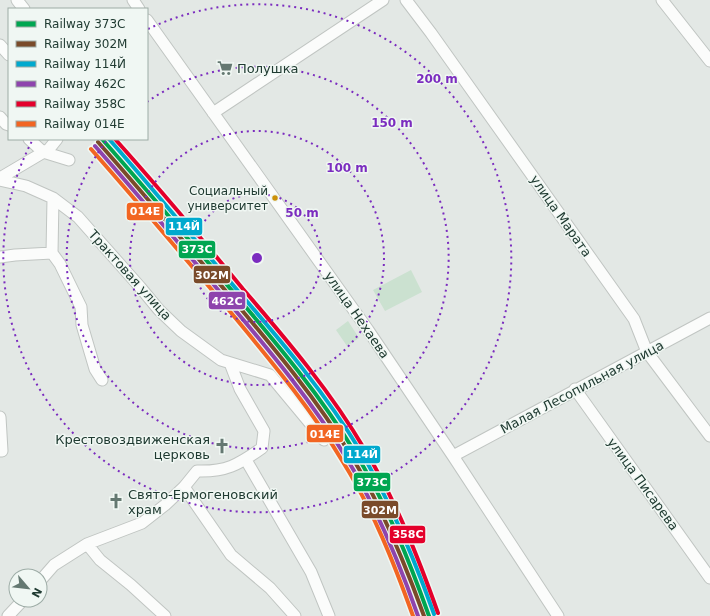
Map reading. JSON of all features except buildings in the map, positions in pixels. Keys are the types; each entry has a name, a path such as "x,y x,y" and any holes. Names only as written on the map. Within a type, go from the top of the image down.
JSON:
{"street":[{"path":"17,0 23,8"},
{"path":"213,113 383,0"},
{"name":"улица Марата","path":"406,0 634,319 647,352 710,436"},
{"path":"662,0 710,60"},
{"name":"улица Нехаева","path":"148,21 368,330 558,616"},
{"path":"0,45 8,54"},
{"path":"0,117 8,125"},
{"path":"30,140 43,152 69,160"},
{"path":"0,179 49,148 55,140"},
{"name":"Трактовая улица","path":"0,179 26,186 53,198 78,217 159,310 181,330 220,360 270,375 324,440"},
{"path":"53,198 52,253 60,264 81,307 82,325 95,369 102,380"},
{"path":"0,257 52,253"},
{"name":"Малая Лесопильная улица","path":"453,456 710,318"},
{"path":"48,572 54,565 88,544 142,523 165,505 184,487 197,471 214,472 240,464 262,448 264,431 240,389 230,363"},
{"name":"улица Писарева","path":"576,389 710,578"},
{"path":"0,418 1,451"},
{"path":"246,460 311,572 329,616"},
{"path":"184,487 231,555 270,588 296,616"},
{"path":"88,544 100,560 131,585 165,616"},
{"path":"9,616 16,608"}],"green space":[{"path":"411,270 422,292 385,311 373,290"},
{"path":"348,321 359,338 347,346 336,330"}],"rail line":[{"name":"373C","path":"103,140 266,332 298,371 328,412 356,454 378,493 414,574 429,616"},
{"name":"114Й","path":"110,140 271,330 303,369 333,410 361,452 392,511 434,614"},
{"name":"358С","path":"116,140 180,213 276,328 308,367 338,408 365,450 387,489 423,571 438,613"},
{"name":"302М","path":"98,142 262,335 294,374 324,415 352,457 383,515 409,575 424,616"},
{"name":"462С","path":"95,146 257,337 289,376 319,417 347,459 378,516 418,616"},
{"name":"014Е","path":"91,149 255,341 316,420 354,480 364,499 398,576 413,616"}],"place":[{"name":"Полушка","path":"225,68"},
{"name":"Социальный университет","path":"275,198"},
{"name":"Крестовоздвиженская церковь","path":"222,446"},
{"name":"Свято-Ермогеновский храм","path":"116,501"}]}
